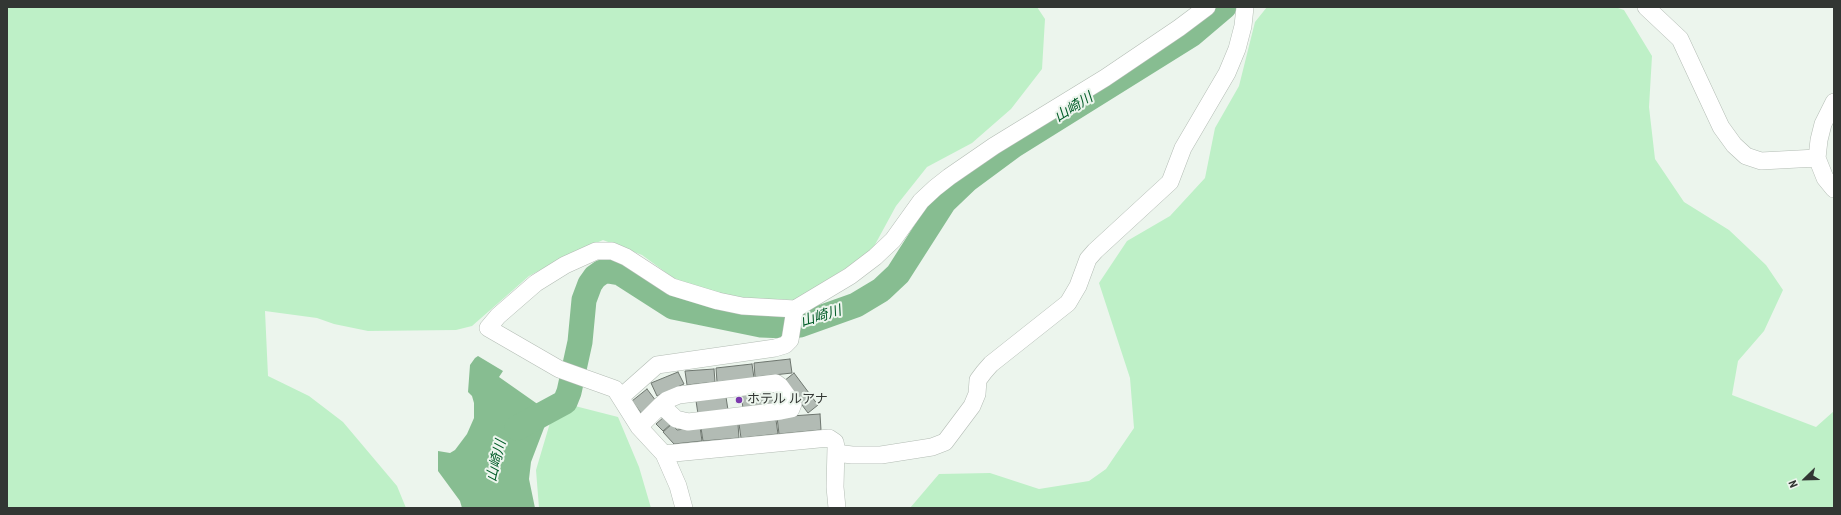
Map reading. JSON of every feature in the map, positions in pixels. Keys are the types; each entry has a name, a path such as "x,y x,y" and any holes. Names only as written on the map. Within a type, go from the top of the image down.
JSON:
{"street":[{"path":"620,397 657,365 775,348 785,345 790,340 793,320 876,257 893,240 922,201 934,188 994,146 1105,78 1207,7"},
{"path":"836,453 852,455 881,455 932,447 945,442 972,406 978,380 984,372 991,364 1068,303 1078,286 1088,259 1094,251 1170,182 1183,148 1227,73 1237,49 1244,26 1245,7"},
{"path":"1646,7 1680,39 1720,127 1734,146 1746,156 1761,161 1817,158"},
{"path":"1834,102 1823,124 1817,158 1825,178 1834,189"},
{"path":"684,508 678,486 664,454 639,427 615,389 559,369 488,328 511,303 536,283 565,265 596,251 612,251 626,257 672,288 793,320"},
{"path":"639,427 661,405 667,400 679,395 776,383 780,386 793,404 791,408 781,411 688,422 676,419 661,405"},
{"path":"664,454 830,438 835,442 835,487 837,508"}],"shaded area":[{"path":"7,7 1037,7 1045,19 1042,69 1011,109 972,143 927,167 896,206 871,252 796,300 737,298 687,284 672,277 642,255 603,240 566,256 529,276 472,326 456,330 368,331 334,324 317,318 265,311 268,376 309,396 343,422 397,486 406,508 7,508"},
{"path":"1267,7 1615,7 1624,10 1652,56 1649,107 1655,159 1684,202 1729,230 1766,265 1783,290 1764,331 1738,361 1732,395 1816,427 1834,411 1834,508 910,508 939,474 990,473 1039,489 1089,481 1106,469 1134,428 1130,378 1099,283 1127,241 1170,216 1205,178 1215,128 1239,86 1255,22"},
{"path":"571,405 618,417 639,467 651,508 539,508 536,470 552,416"}],"water":[{"path":"478,356 503,371 499,377 546,410 549,415 531,462 529,479 535,508 462,508 460,501 438,471 438,451 450,453 455,450 467,434 474,418 474,403 472,396 468,392 470,365"}],"building":[{"path":"790,359 792,373 755,377 754,363"},
{"path":"752,364 754,378 717,382 716,368"},
{"path":"714,369 715,382 687,385 685,371"},
{"path":"678,372 684,384 657,396 651,383"},
{"path":"794,373 818,405 808,413 784,381"},
{"path":"647,389 656,401 641,413 632,401"},
{"path":"771,392 773,405 743,408 741,395"},
{"path":"726,397 728,410 698,414 696,401"},
{"path":"820,414 821,430 779,434 777,417"},
{"path":"664,417 671,424 663,431 656,424"},
{"path":"776,420 778,434 741,438 739,424"},
{"path":"672,424 677,430 700,427 702,441 674,444 663,432"},
{"path":"738,424 739,438 703,441 701,428"}],"waterway":[{"name":"山崎川","path":"517,428 565,402 569,392 580,342 584,300 590,284 595,277 602,272 608,271 620,273 673,307 761,325 800,325 856,305 881,290 898,274 944,202 967,180 1013,146 1191,35 1224,7"}],"place":[{"name":"ホテル ルアナ","path":"739,400"}]}
